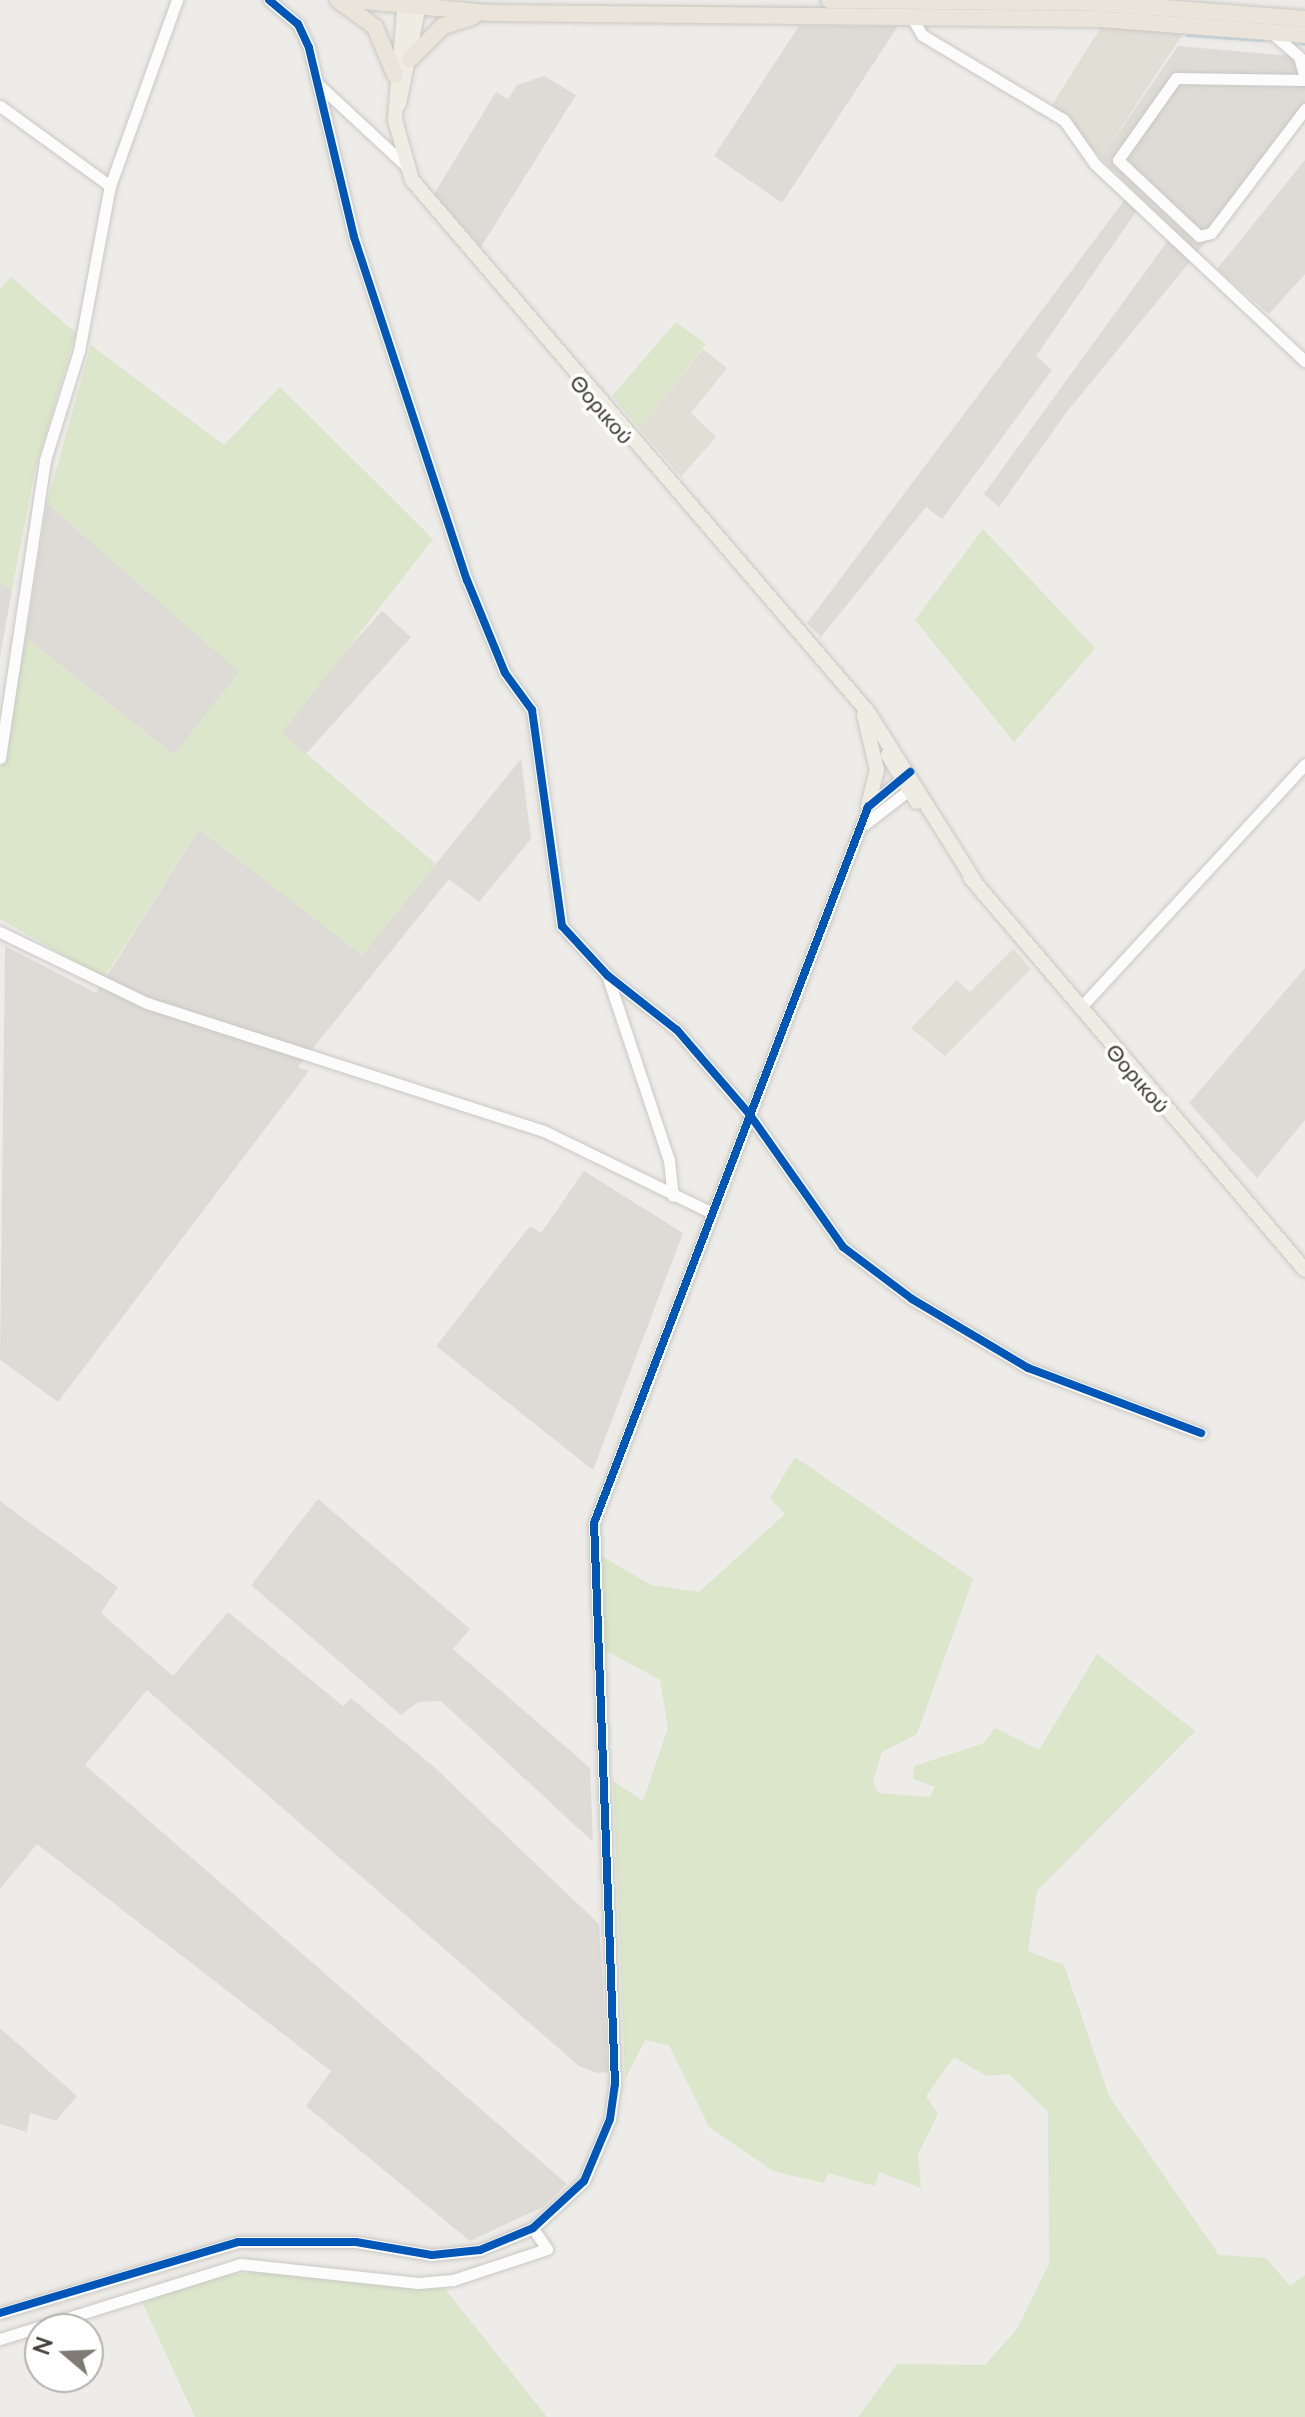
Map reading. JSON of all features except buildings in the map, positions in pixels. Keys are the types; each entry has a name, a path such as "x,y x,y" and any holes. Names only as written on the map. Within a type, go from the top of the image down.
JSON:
{"highway":[{"path":"338,0 375,27 395,75"},
{"path":"354,0 490,13 911,16 1305,35"},
{"path":"829,0 1099,3 1305,19"},
{"path":"410,59 443,26 490,13"}],"main road":[{"name":"Θορικού","path":"412,5 395,75 395,120 404,164 499,288 841,680 975,882 1305,1270"},
{"name":"Θορικού","path":"395,120 410,59 412,5"},
{"name":"Θορικού","path":"841,680 909,781"},
{"path":"864,715 876,751 868,807"}],"street":[{"path":"0,758 45,460 79,351 110,186 177,0"},
{"path":"269,0 298,24 318,84 354,237 467,580 505,673 532,710 555,915 607,975 677,1030 750,1115 843,1247 912,1299 1028,1368 1201,1433"},
{"path":"911,16 922,35 1064,120 1095,164 1305,361"},
{"path":"1265,31 1292,48 1305,79 1176,78 1118,160 1199,236 1211,233 1305,109"},
{"path":"318,84 404,164"},
{"path":"0,106 110,186"},
{"path":"1080,1008 1305,764"},
{"path":"0,2313 238,2242 311,2240 454,2255 533,2228 584,2181 614,2092 594,1523 710,1212 868,807 909,781"},
{"path":"859,835 880,808 909,781"},
{"path":"0,932 147,1003 544,1131 710,1212"},
{"path":"607,975 669,1160 673,1196"},
{"path":"0,2339 241,2264 418,2283 453,2280 547,2249 533,2228"}],"shaded area":[{"path":"799,26 898,26 782,203 714,156"},
{"path":"1101,27 1185,31 1101,158 1052,105"},
{"path":"1178,46 1305,57 1305,121 1066,413 999,507 984,494 1174,232 1101,158"},
{"path":"544,76 576,95 481,247 434,194 496,92 508,99 517,85"},
{"path":"1305,160 1305,274 1269,314 1217,269"},
{"path":"1126,198 1138,209 1036,356 1052,370 942,519 926,507 821,637 807,623"},
{"path":"703,349 727,368 691,413 716,437 681,477 639,428"},
{"path":"47,503 240,672 174,755 26,638"},
{"path":"0,581 12,590 0,657"},
{"path":"382,611 411,637 305,755 276,728"},
{"path":"521,759 531,839 479,902 449,879 298,1067 309,1071 58,1402 0,1360 5,946 96,993 199,829 362,955"},
{"path":"1013,949 1031,969 945,1056 911,1028 957,980 970,992"},
{"path":"1305,968 1305,1120 1257,1178 1189,1103"},
{"path":"584,1171 683,1233 593,1470 436,1346 530,1226 541,1233"},
{"path":"318,1499 470,1629 453,1649 590,1768 593,1842 441,1701 418,1702 401,1715 251,1585"},
{"path":"0,1501 118,1587 101,1613 173,1676 228,1612 343,1706 351,1698 434,1767 599,1924 608,2072 597,2073 579,2066 147,1690 85,1765 567,2184 543,2207 470,2241 306,2106 331,2071 37,1844 0,1889"},
{"path":"0,2028 77,2096 56,2121 30,2113 27,2132 0,2124"}],"green space":[{"path":"429,2 1133,11 1305,30 1043,12"},
{"path":"11,277 76,333 35,470 12,590 0,581 0,289"},
{"path":"676,322 706,344 639,428 612,396"},
{"path":"91,345 224,445 280,387 433,539 282,733 436,864 362,955 199,829 104,978 0,919 0,770 26,638 174,755 239,672 47,503"},
{"path":"983,529 1095,648 1014,742 915,620"},
{"path":"795,1457 973,1579 917,1734 882,1752 873,1781 878,1793 930,1797 935,1787 913,1779 914,1766 984,1743 995,1728 1039,1750 1097,1654 1195,1731 1037,1891 1028,1951 1064,1965 1109,2096 1219,2255 1266,2258 1290,2286 1305,2275 1305,2417 858,2417 897,2364 985,2365 1017,2329 1049,2264 1048,2112 1009,2074 987,2076 954,2057 926,2096 938,2114 918,2154 921,2188 879,2172 875,2186 828,2173 824,2183 773,2171 709,2127 669,2045 645,2040 625,2079 613,1781 643,1801 668,1728 660,1680 603,1649 600,1555 651,1585 699,1592 785,1514 770,1498"},
{"path":"289,2270 445,2289 547,2417 195,2417 142,2302 213,2276"}],"waterway":[{"path":"1187,35 1263,40"},
{"path":"1301,43 1305,44"}],"cycle path":[{"path":"269,0 298,24 309,48 354,237 467,580 505,673 532,710 562,926 607,975 677,1030 750,1115 843,1247 912,1299 1028,1368 1201,1433"},
{"path":"0,2313 238,2242 356,2242 432,2255 480,2250 533,2228 584,2181 610,2119 615,2084 594,1523 868,807 910,772"}]}
